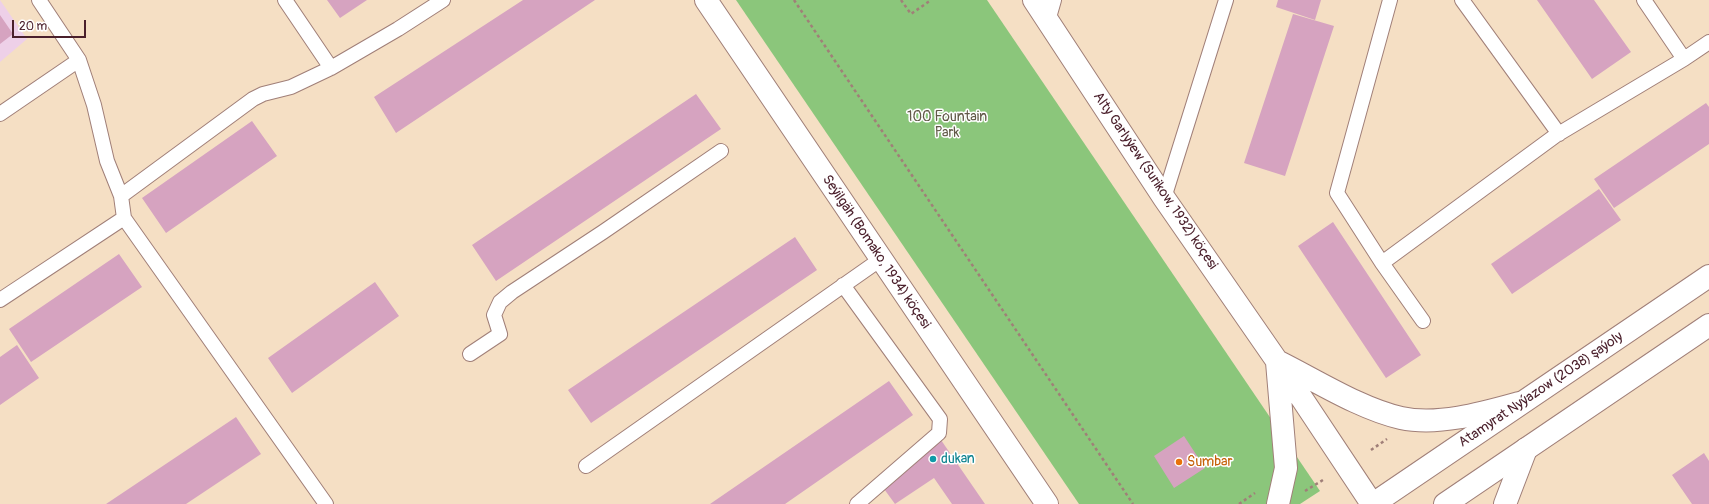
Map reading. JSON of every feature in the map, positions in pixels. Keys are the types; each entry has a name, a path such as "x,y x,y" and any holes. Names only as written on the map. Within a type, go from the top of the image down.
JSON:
{"street":[{"name":"Seýilgäh (Bomako, 1934) köçesi","path":"706,0 1047,504"},
{"name":"Alty Garlyýew (Surikow, 1932) köçesi","path":"1034,0 1164,198 1277,361 1373,504"},
{"name":"Atamyrat Nyýazow (2038) şaýoly","path":"1373,504 1709,276"},
{"path":"1445,504 1709,325"},
{"name":"Alty Garlyýew (Surikow, 1932) köçesi","path":"1277,361 1365,406 1402,418 1426,420 1452,418 1487,412 1522,402"},
{"path":"1277,361 1286,468 1278,504"},
{"path":"1505,504 1526,449"}],"lane":[{"path":"39,0 79,60 94,105 107,161 121,196 124,218 326,504"},
{"path":"285,0 331,68"},
{"path":"1048,21 1054,0"},
{"path":"1164,198 1226,0"},
{"path":"1390,0 1337,193 1382,263 1424,321"},
{"path":"1462,0 1559,134"},
{"path":"1644,0 1684,59"},
{"path":"121,196 253,99 263,94 291,86 331,68 398,29 437,2"},
{"path":"1382,263 1559,134 1684,59 1709,42"},
{"path":"0,114 79,60"},
{"path":"470,354 500,334 494,315 500,302 512,292 603,232 720,151"},
{"path":"0,300 124,218"},
{"path":"586,466 881,259"},
{"path":"843,286 940,419 939,433 857,504"}],"path":[{"path":"794,0 1133,504"},
{"path":"901,0 911,14 931,0"},
{"path":"1371,450 1390,437"},
{"path":"1302,491 1306,491 1323,480"},
{"path":"1239,504 1260,489"}],"shaded area":[{"path":"0,0 27,39 0,62"}],"green space":[{"name":"100 Fountain Park","path":"736,0 987,0 1320,491 1300,504 1079,504"}],"building":[{"path":"327,0 367,0 340,18"},
{"path":"523,0 595,0 396,133 374,97"},
{"path":"1278,0 1321,0 1315,20 1276,7"},
{"path":"1537,0 1594,0 1631,52 1592,79"},
{"path":"1293,14 1334,26 1285,176 1244,163"},
{"path":"0,15 13,34 0,44"},
{"path":"696,94 721,129 496,281 472,245"},
{"path":"1706,103 1709,107 1709,144 1614,208 1594,179"},
{"path":"252,121 277,156 166,233 142,198"},
{"path":"1599,189 1621,220 1512,294 1491,264"},
{"path":"1333,222 1421,355 1386,378 1298,246"},
{"path":"795,237 817,270 591,423 568,390"},
{"path":"119,254 142,287 31,362 9,329"},
{"path":"375,282 399,316 292,393 268,358"},
{"path":"17,345 39,378 0,405 0,357"},
{"path":"889,381 913,415 785,504 710,504"},
{"path":"236,417 261,454 186,504 106,504"},
{"name":"Sumbar","path":"1184,436 1205,468 1174,488 1154,456"},
{"name":"dukan","path":"941,440 985,504 952,504 934,478 895,504 879,482"},
{"path":"1704,453 1709,461 1709,504 1692,504 1672,475"}],"place":[{"name":"dukan","path":"933,459"},
{"name":"Sumbar","path":"1179,462"}]}
